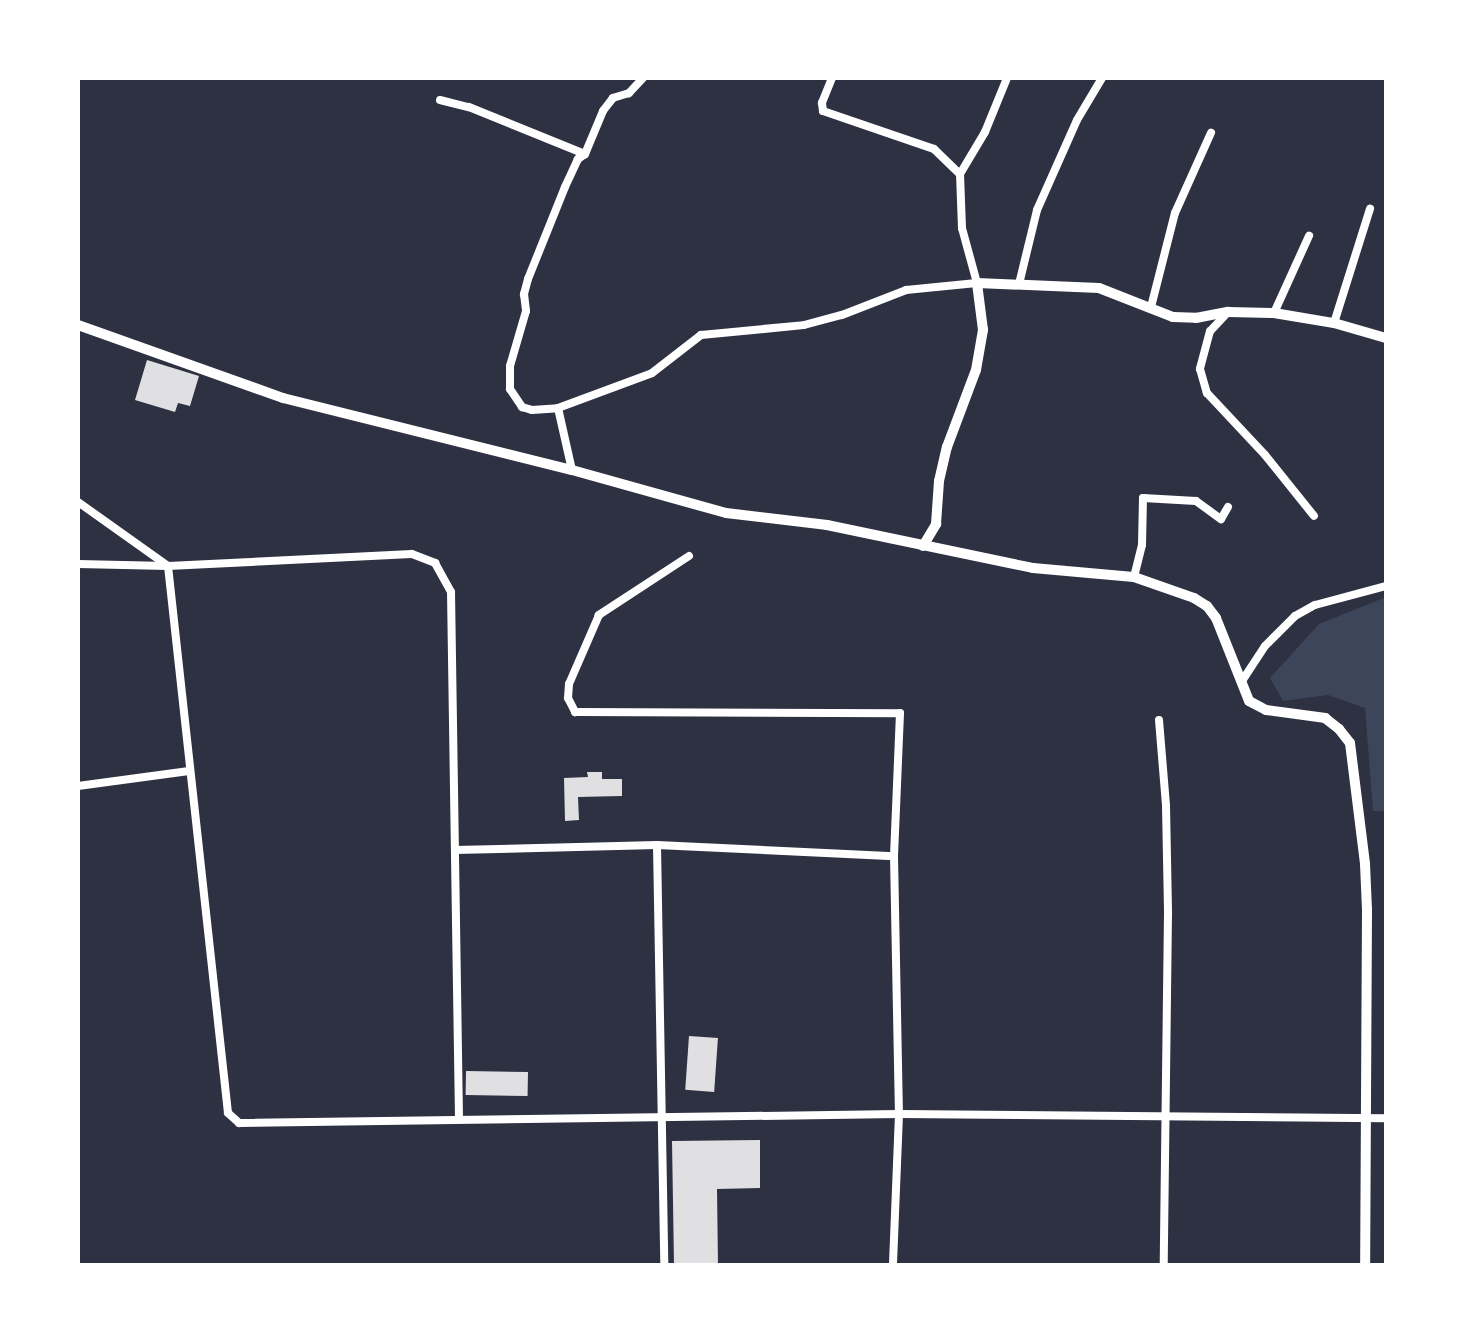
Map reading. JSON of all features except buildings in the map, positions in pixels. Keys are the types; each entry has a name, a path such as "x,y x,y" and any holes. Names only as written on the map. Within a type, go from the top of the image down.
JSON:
{"street":[{"path":"643,78 629,93 613,98 603,111 585,154 578,159 565,187 528,279 524,294 526,311 510,366 510,389 522,407 532,410 558,408 652,373 675,351 701,335 804,325 842,315 906,290 977,283 1099,288 1173,317 1228,312 1274,313 1334,323 1386,338"},
{"path":"832,78 822,103 823,111 934,149 960,174"},
{"path":"923,546 936,524 939,481 947,447 976,370 983,330 977,283 962,228 960,174 985,132 1007,78"},
{"path":"1019,284 1037,210 1077,120 1102,78"},
{"path":"440,100 469,107 585,154"},
{"path":"1151,307 1175,213 1211,133"},
{"path":"1334,323 1370,209"},
{"path":"1274,313 1309,236"},
{"path":"1228,312 1210,331 1200,369 1207,393 1265,455 1314,516"},
{"path":"78,325 283,398 572,470 726,513 827,525 1033,568 1134,577 1194,598 1207,606 1216,618 1249,701 1266,710 1325,718 1350,743 1365,864 1365,1265"},
{"path":"558,408 572,470"},
{"path":"1134,577 1142,545 1143,498 1196,501 1221,519 1228,507"},
{"path":"78,502 168,566 228,1113 239,1123 899,1114 1386,1118"},
{"path":"78,564 168,566 412,554 435,563 451,592 459,1119"},
{"path":"689,556 599,615 569,684 568,698 575,712 900,713 894,856 899,1114 893,1265"},
{"path":"1242,681 1265,646 1295,616 1315,605 1386,586"},
{"path":"1159,720 1166,806 1168,913 1163,1115 1164,1265"},
{"path":"78,786 189,771"},
{"path":"455,850 657,845 894,856"},
{"path":"657,845 664,1265"}],"shaded area":[{"path":"1386,597 1386,811 1373,811 1365,708 1328,695 1283,701 1270,678 1319,624"}]}
